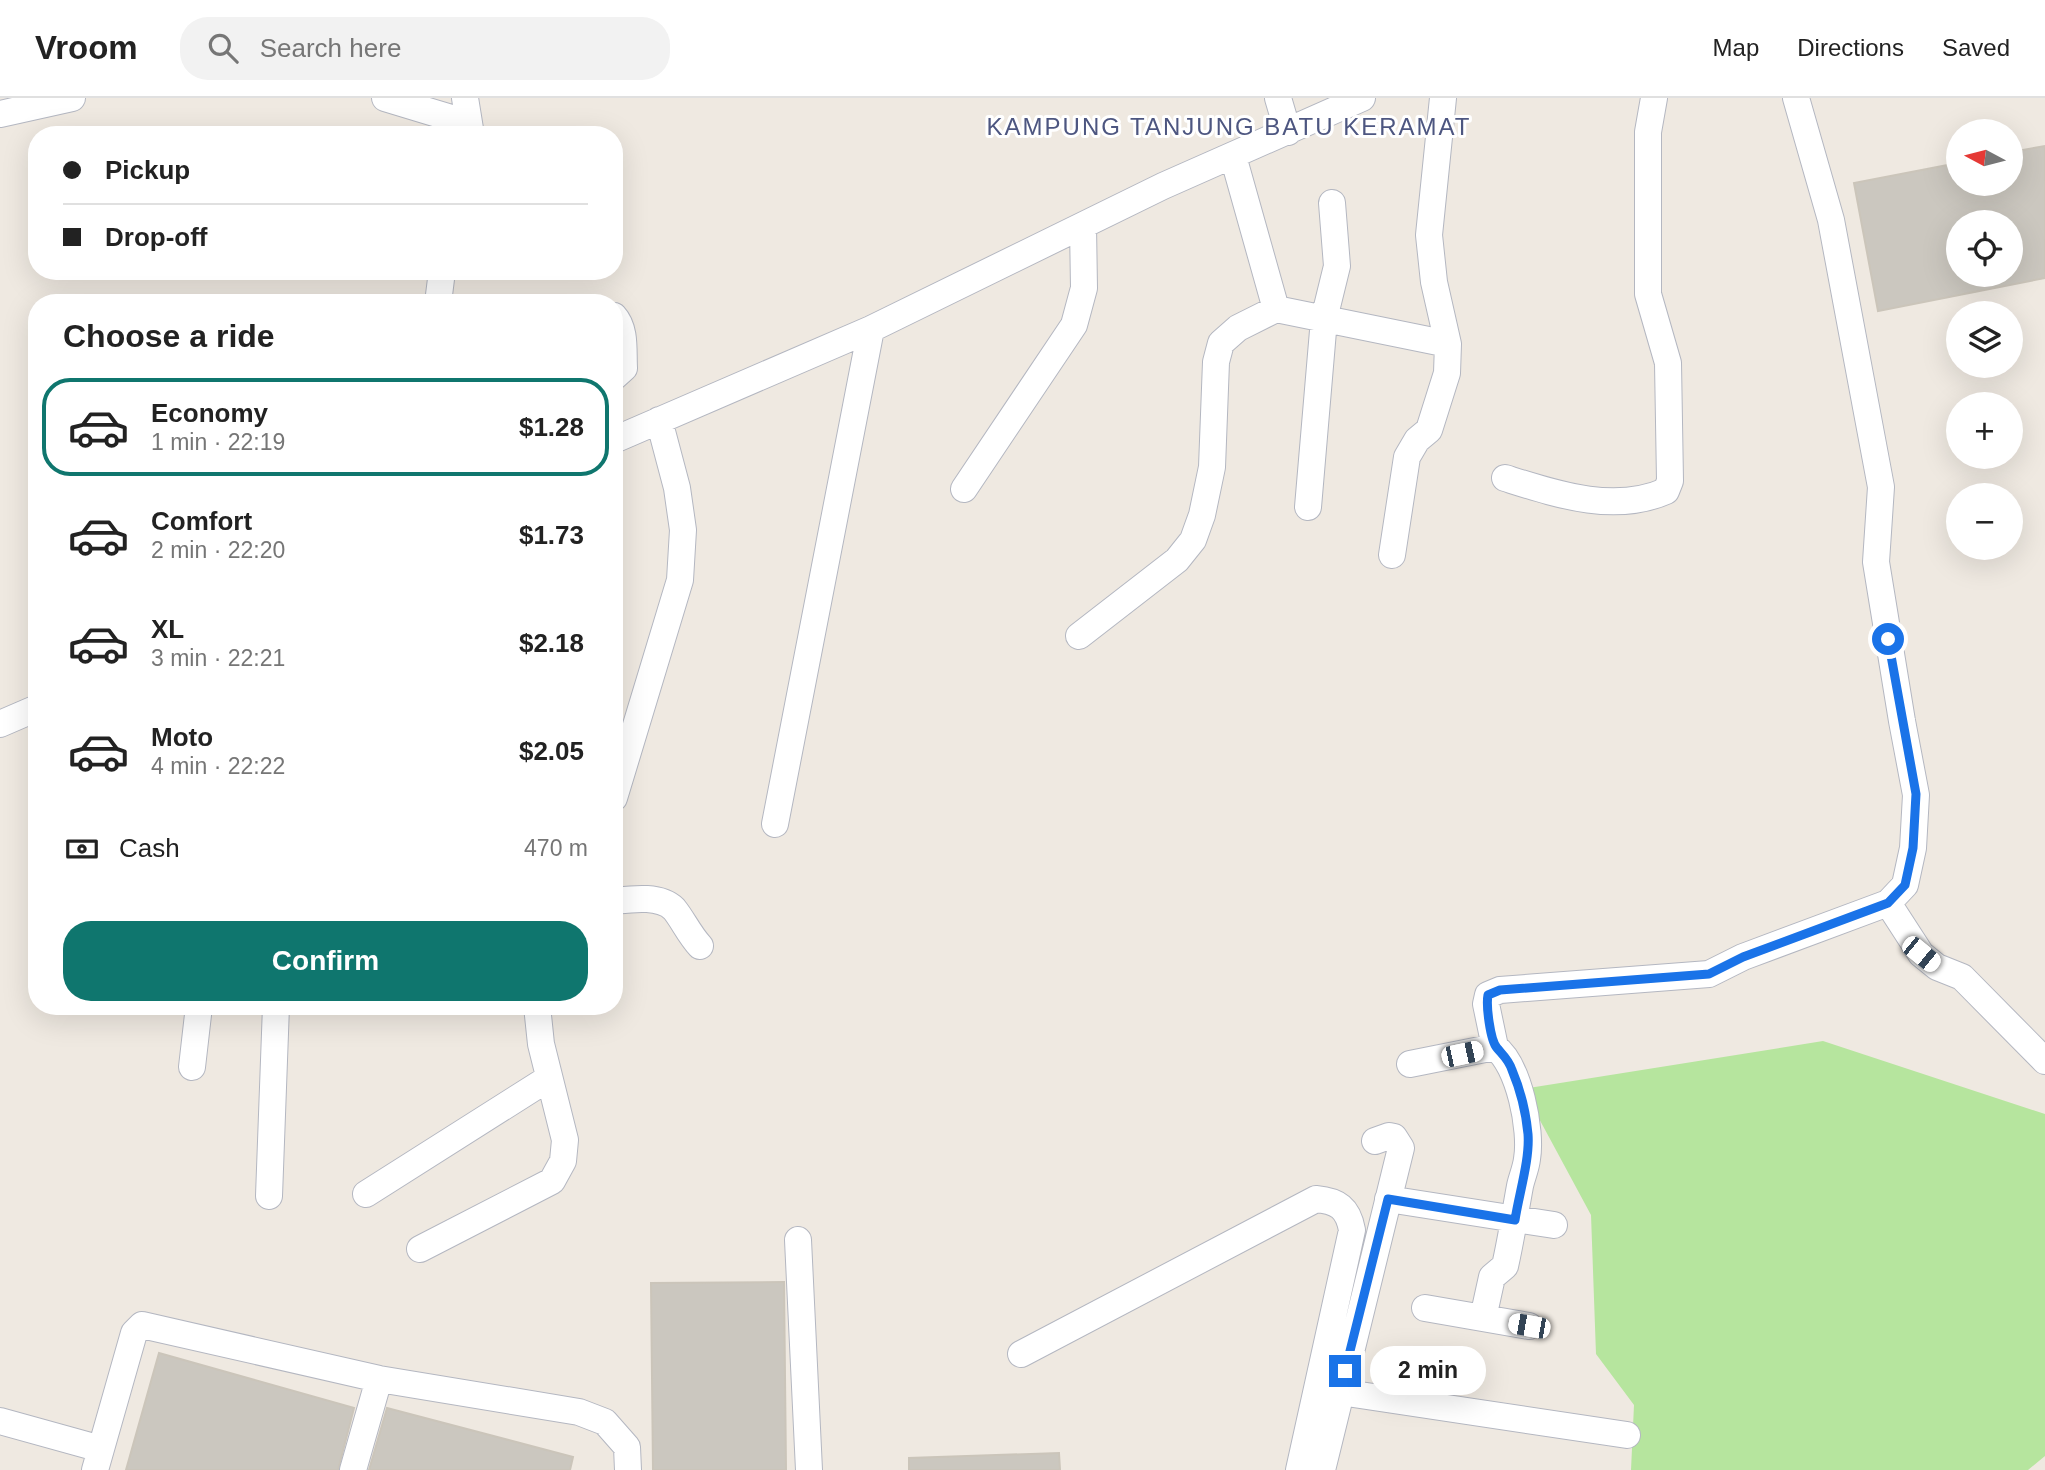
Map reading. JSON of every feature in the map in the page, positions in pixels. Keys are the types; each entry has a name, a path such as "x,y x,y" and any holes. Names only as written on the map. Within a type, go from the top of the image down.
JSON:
{"street":[{"path":"0,114 72,98"},
{"path":"385,98 451,118 459,126"},
{"path":"465,98 468,126"},
{"path":"1278,98 1288,132"},
{"path":"623,436 871,329 1163,186 1362,98"},
{"path":"1392,555 1407,457 1417,440 1429,430 1447,373 1448,344 1434,282 1429,235 1443,98"},
{"path":"1505,478 1565,497 1626,502 1666,491 1670,481 1668,363 1648,294 1648,132 1654,98"},
{"path":"1495,1047 1486,1004 1488,995 1500,990 1709,974 1743,957 1888,903 1905,885 1913,848 1916,794 1876,562 1881,487 1831,220 1796,98"},
{"path":"1233,156 1276,309"},
{"path":"1308,507 1324,319 1337,266 1332,203"},
{"path":"964,489 1074,324 1084,288 1083,226"},
{"path":"1079,636 1177,560 1192,540 1202,514 1212,467 1216,362 1221,343 1238,328 1276,309 1448,344"},
{"path":"775,824 871,329"},
{"path":"623,339 623,369"},
{"path":"623,764 680,580 683,530 677,488 659,420"},
{"path":"0,724 28,712"},
{"path":"623,901 658,900 673,908 688,933 700,946"},
{"path":"1888,903 1921,954 1937,967 1962,977 2045,1062"},
{"path":"192,1067 198,1015"},
{"path":"269,1196 276,1015"},
{"path":"421,1249 552,1181 564,1161 565,1140 541,1044 538,1015"},
{"path":"1410,1064 1495,1047 1503,1052 1512,1068 1528,1134 1527,1160 1505,1266 1492,1277 1483,1318"},
{"path":"366,1194 549,1078"},
{"path":"1322,1470 1401,1148 1394,1137 1375,1141"},
{"path":"1021,1354 1316,1199 1330,1200 1343,1206 1350,1217 1352,1230 1299,1470"},
{"path":"1388,1199 1554,1225"},
{"path":"798,1240 809,1470"},
{"path":"1425,1308 1529,1326"},
{"path":"0,1421 98,1460 134,1333 142,1325 379,1379 579,1412 605,1422 627,1447 628,1470"},
{"path":"354,1470 379,1379"},
{"path":"1340,1392 1626,1435"}],"green space":[{"path":"1823,1041 2045,1114 2045,1456 2028,1470 1631,1470 1634,1405 1596,1354 1591,1215 1523,1089"}],"building":[{"path":"2045,146 2045,278 2023,282 2023,210 1946,210 1946,287 1999,287 1878,311 1854,183 1946,165 1946,196 2023,196 2023,150"},
{"path":"784,1282 786,1470 653,1470 651,1283"},
{"path":"159,1353 354,1408 338,1470 126,1470"},
{"path":"387,1408 573,1457 570,1470 369,1470"},
{"path":"1059,1453 1060,1470 909,1470 909,1458"}],"district":[{"name":"KAMPUNG TANJUNG BATU KERAMAT","path":"1229,126"}],"route":[{"path":"1345,1371 1388,1199 1515,1220 1520,1184 1527,1160 1528,1134 1512,1068 1503,1052 1495,1047 1486,1004 1488,995 1500,990 1709,974 1743,957 1888,903 1905,885 1913,848 1916,794 1888,639"}]}
